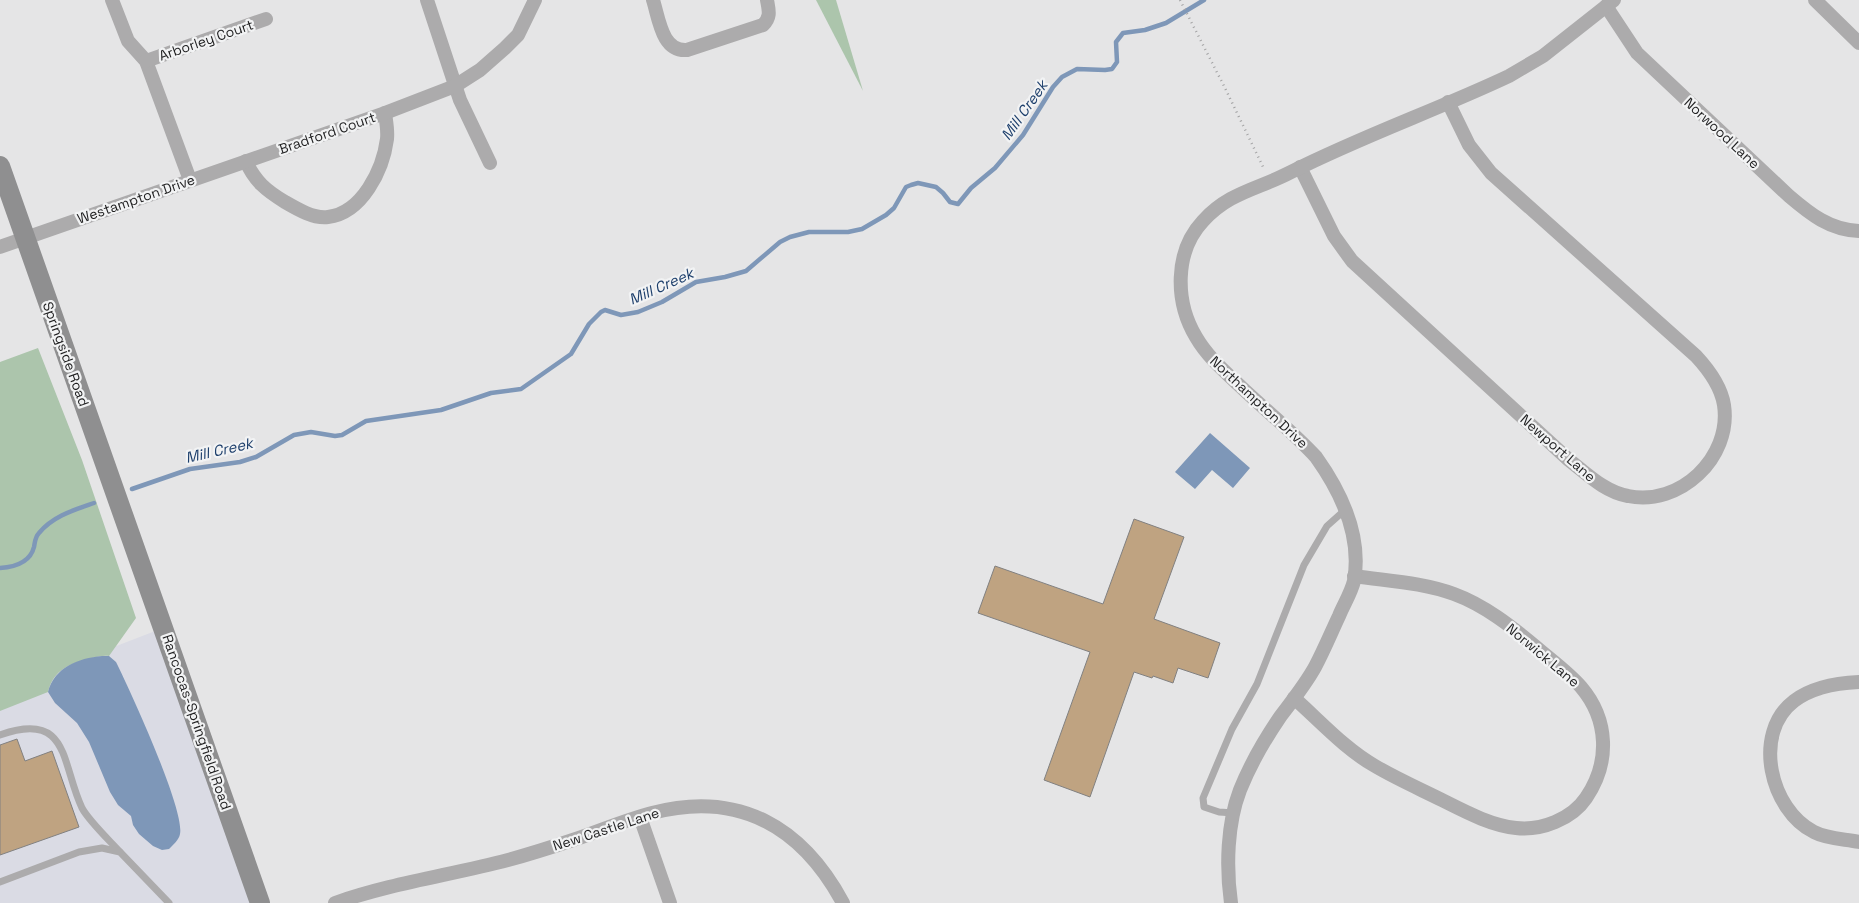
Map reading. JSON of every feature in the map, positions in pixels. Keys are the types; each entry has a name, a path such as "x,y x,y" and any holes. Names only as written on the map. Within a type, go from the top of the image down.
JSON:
{"main road":[{"name":"Springside Road","path":"0,166 133,542"},
{"name":"Rancocas-Springfield Road","path":"133,542 260,903"}],"street":[{"name":"Arborley Court","path":"112,0 128,41 146,61 190,180"},
{"path":"426,0 455,86 490,163"},
{"path":"384,113 455,86 480,70 518,35 535,0"},
{"path":"653,0 667,42 673,48 680,51 763,25 768,20 770,14 767,0"},
{"path":"1815,0 1859,43"},
{"name":"Northampton Drive","path":"1231,903 1229,853 1234,813 1239,792 1276,724 1314,668 1348,598 1354,576 1354,546 1351,527 1345,510 1331,479 1316,457 1223,370 1208,354 1190,324 1182,298 1180,278 1183,258 1190,238 1216,207 1234,196 1491,84 1543,56 1610,3"},
{"name":"Norwood Lane","path":"1610,3 1637,53 1789,196 1827,224 1841,229 1859,231"},
{"name":"Arborley Court","path":"146,61 266,18"},
{"name":"Newport Lane","path":"1300,167 1334,236 1352,261 1563,455 1597,482 1626,496 1658,497 1687,485 1708,463 1722,434 1725,420 1724,405 1714,377 1696,356 1491,173 1469,146 1448,102"},
{"name":"Bradford Court","path":"384,113 387,139 380,164 364,195 356,204 340,214 326,218 315,216 291,206 263,187 252,175 246,161 384,113"},
{"name":"Westampton Drive","path":"0,247 246,161"},
{"name":"Norwick Lane","path":"1294,698 1350,748 1375,766 1490,822 1518,828 1546,825 1571,813 1582,804 1597,779 1604,751 1601,724 1596,710 1582,687 1552,659 1494,615 1455,594 1414,584 1354,576"},
{"path":"1859,682 1820,688 1793,702 1782,713 1776,726 1770,755 1771,768 1779,795 1793,817 1815,833 1859,842"},
{"name":"New Castle Lane","path":"335,903 409,882 508,860 669,809 705,806 724,808 762,818 779,828 809,853 832,884 842,903"},
{"path":"640,817 670,903"}],"lane":[{"path":"1234,813 1219,812 1204,807 1203,798 1232,729 1257,684 1304,565 1327,526 1345,510"},
{"path":"0,735 24,728 40,729 54,738 64,752 83,810 169,903"},
{"path":"0,882 79,852 102,848 120,852"}],"path":[{"path":"1181,1 1269,181"}],"shaded area":[{"path":"163,628 260,903 0,903 0,691"}],"green space":[{"path":"816,0 836,0 863,91"},
{"path":"38,348 82,460 136,618 109,656 78,662 66,667 53,679 48,692 0,711 0,362"}],"water":[{"path":"1210,433 1250,468 1233,488 1212,470 1195,489 1175,472"},
{"path":"109,656 116,662 144,722 166,776 179,821 180,834 169,849 162,850 153,846 139,834 133,825 131,816 118,805 110,792 89,742 77,723 55,703 48,692 56,677 68,666 84,659"}],"building":[{"path":"1134,519 1184,537 1154,619 1220,643 1208,678 1178,668 1173,683 1134,672 1090,797 1044,780 1090,652 978,613 995,566 1103,604"},
{"path":"17,739 25,761 52,751 79,827 0,855 0,745"}],"waterway":[{"name":"Mill Creek","path":"132,489 190,469 240,462 256,457 294,435 311,432 335,436 342,435 366,421 441,410 491,393 521,389 571,354 589,324 601,312 605,310 621,315 638,312 662,302 696,282 746,271 780,242 790,237 809,232 848,232 862,229 894,208 906,187 911,185 918,183 936,187 950,202 958,204 971,188 995,168 1023,135 1053,87 1062,77 1077,69 1112,69 1117,62 1116,42 1123,33 1145,30 1166,23 1204,0"},
{"name":"Mill Creek","path":"0,568 11,567 29,557 36,538 51,522 64,514 94,503"}]}
